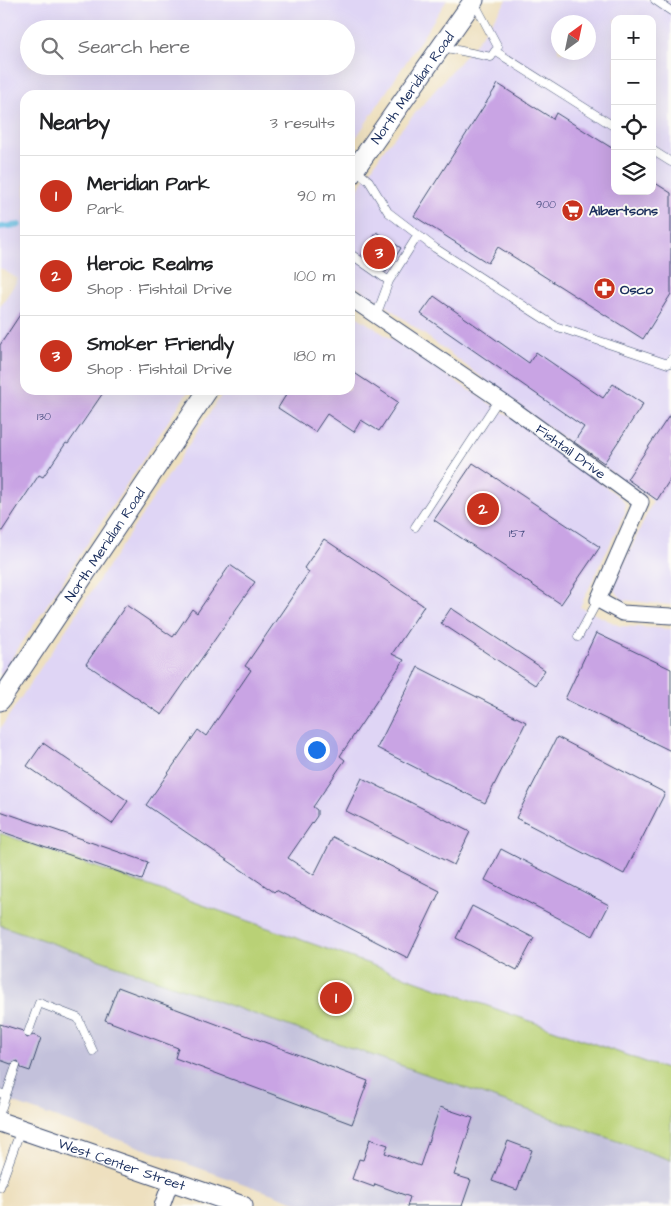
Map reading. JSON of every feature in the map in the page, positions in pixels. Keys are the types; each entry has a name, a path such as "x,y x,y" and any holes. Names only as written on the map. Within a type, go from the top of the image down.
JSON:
{"street":[{"name":"North Meridian Road","path":"355,170 474,1"},
{"name":"Fishtail Drive","path":"355,301 499,399 640,502 598,600"},
{"name":"North Meridian Road","path":"0,701 205,395"},
{"path":"598,600 622,613 671,616"},
{"name":"West Center Street","path":"0,1122 243,1206"},
{"path":"162,1206 171,1181"}],"lane":[{"path":"654,0 671,10"},
{"path":"474,1 498,47"},
{"path":"442,47 491,57 495,51 611,124"},
{"path":"656,153 671,162"},
{"path":"355,174 369,181 388,212 418,235 555,326 668,364 671,359"},
{"path":"376,316 390,281 418,235"},
{"path":"355,257 390,281"},
{"path":"415,528 499,399"},
{"path":"578,636 598,600"},
{"path":"28,1033 39,1003 78,1018 93,1051"},
{"path":"0,1113 3,1094 16,1066"},
{"path":"0,1187 21,1129"}],"shaded area":[{"path":"0,0 447,0 355,139 355,90 20,90 20,395 186,395 0,676 0,307 18,279 0,268"},
{"path":"507,0 671,0 671,605 623,600 614,590 616,581 653,501 568,442 385,305 355,286 355,193 385,148 475,44"},
{"path":"355,315 509,416 621,498 625,504 625,513 580,607 620,626 671,629 671,1071 0,833 0,729 222,395 355,395"},
{"path":"0,925 671,1160 671,1206 307,1206 0,1098"}],"green space":[{"path":"0,833 671,1071 671,1160 0,925"}],"building":[{"path":"498,84 553,119 556,113 611,147 611,195 656,195 656,184 671,193 671,294 643,339 498,247 488,263 414,216"},
{"path":"377,232 401,248 386,272 362,255"},
{"path":"434,296 529,363 536,352 603,398 613,384 643,404 604,463 574,442 584,427 421,314"},
{"path":"20,315 20,395 102,395 43,477 39,475 0,534 0,345"},
{"path":"355,373 398,402 379,431 361,420 354,432 327,414 315,432 278,408 286,395 355,395"},
{"path":"671,413 671,478 657,500 627,479"},
{"path":"473,463 600,547 561,604 434,520"},
{"path":"324,539 424,606 392,654 404,660 340,756 345,760 313,807 317,810 317,816 288,858 314,875 333,837 440,891 408,958 276,890 274,892 146,805 198,730 206,736 251,670 245,666 309,572 304,568"},
{"path":"230,565 255,582 162,715 86,664 126,605 173,637 192,609 197,613"},
{"path":"451,608 545,670 535,685 441,623"},
{"path":"596,633 671,669 671,751 565,699"},
{"path":"418,667 526,722 485,803 377,748"},
{"path":"557,737 665,793 624,874 516,818"},
{"path":"43,743 128,801 112,824 27,766"},
{"path":"362,778 470,832 454,865 346,811"},
{"path":"0,811 148,862 142,880 0,831"},
{"path":"501,849 609,905 593,936 485,880"},
{"path":"472,906 534,938 517,970 456,938"},
{"path":"118,987 368,1081 352,1124 175,1058 178,1048 105,1020"},
{"path":"0,1024 23,1031 27,1038 33,1035 41,1038 30,1071 21,1068 18,1061 11,1064 0,1060"},
{"path":"440,1107 473,1118 454,1175 471,1180 462,1206 407,1206 410,1197 375,1184 374,1187 352,1179 359,1159 363,1160 370,1139 388,1145 385,1153 420,1166"},
{"path":"508,1141 532,1150 517,1190 492,1181"}],"waterway":[{"path":"0,227 19,225"}],"place":[{"name":"Albertsons","path":"573,210"},
{"name":"Smoker Friendly","path":"379,253"},
{"name":"Osco","path":"604,289"},
{"name":"Heroic Realms","path":"483,509"},
{"name":"Meridian Park","path":"336,998"}]}
